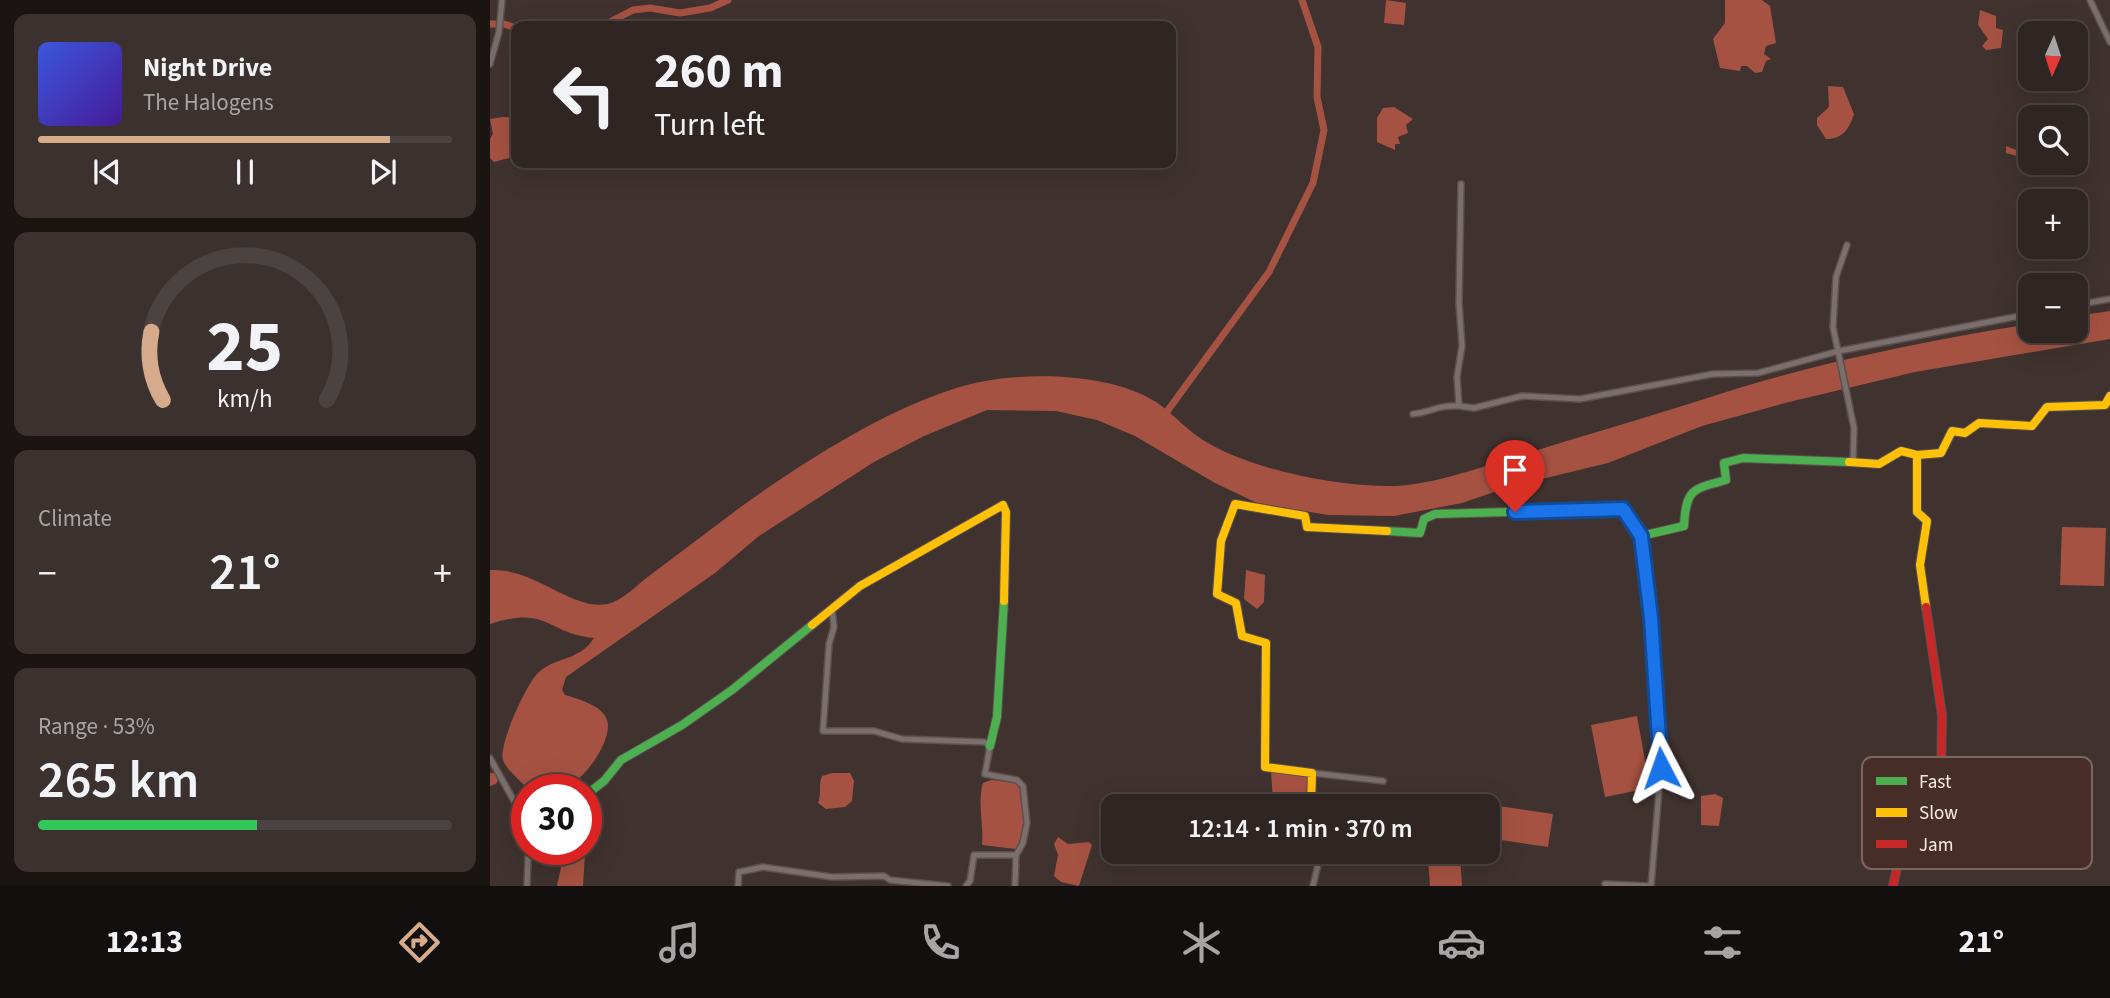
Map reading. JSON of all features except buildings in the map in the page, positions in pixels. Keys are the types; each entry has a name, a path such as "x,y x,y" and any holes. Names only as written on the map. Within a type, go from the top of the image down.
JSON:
{"street":[{"path":"490,64 499,32 502,0"},
{"path":"2090,0 2110,42"},
{"path":"1459,406 1457,377 1462,346 1459,303 1461,184"},
{"path":"1847,246 1836,277 1833,327 1854,428 1853,462"},
{"path":"2088,303 2110,299"},
{"path":"1413,414 1424,413 1435,406 1475,408 1522,396 1580,399 1713,374 1758,373 2018,317"},
{"path":"1641,536 1684,526 1685,497 1693,489 1726,480 1724,463 1743,458 1879,464 1900,452 1917,455 1941,453 1952,431 1965,433 1979,423 2032,426 2047,407 2105,405 2110,396"},
{"path":"1917,455 1917,512 1927,522 1920,565 1942,715 1941,757"},
{"path":"1383,781 1265,767 1266,643 1241,636 1236,603 1217,594 1221,541 1235,504 1305,516 1307,527 1420,533 1424,519 1435,514 1623,509 1641,536 1651,618 1661,768 1651,886 1605,884"},
{"path":"602,783 621,760 681,725 732,690 860,586 1003,505 1007,558 1002,607 1003,649 998,664 997,718 985,774 1017,780 1023,786 1027,823 1023,843 1016,855 1015,886"},
{"path":"832,609 834,628 829,644 823,731 874,731 902,739 984,743 990,746"},
{"path":"490,758 511,796"},
{"path":"1311,794 1312,773"},
{"path":"966,886 970,881 974,855 1016,855"},
{"path":"1313,886 1318,864"},
{"path":"527,886 528,865"},
{"path":"738,886 740,872 763,867 832,877 884,876 890,880 948,886"}],"shaded area":[{"path":"1386,0 1406,3 1404,25 1384,23"},
{"path":"1725,0 1762,0 1770,6 1776,43 1766,46 1764,54 1771,59 1766,61 1762,72 1755,73 1747,66 1741,66 1740,71 1720,68 1713,39 1725,23"},
{"path":"1980,10 1996,16 1996,28 2003,30 2001,48 1986,50 1982,46 1988,39 1978,25"},
{"path":"1828,86 1843,87 1854,114 1845,132 1826,139 1817,125 1817,118 1829,107"},
{"path":"1394,107 1413,119 1406,125 1408,133 1398,137 1400,144 1395,144 1395,150 1377,142 1377,118 1383,108"},
{"path":"511,118 511,157 494,162 490,158 490,139 493,134 490,119"},
{"path":"2006,146 2018,151 2018,158 2006,153"},
{"path":"2110,311 2110,339 2088,343 2088,314"},
{"path":"2018,326 2018,343 2086,343 1915,372 1785,403 1702,426 1608,463 1509,487 1462,503 1394,516 1328,515 1257,503 1215,483 1135,436 1097,420 1056,411 987,410 924,436 874,462 759,536 715,573 566,677 562,690 565,695 589,703 600,710 607,720 606,739 595,760 583,774 513,774 503,760 509,728 534,677 547,666 582,651 594,638 524,617 490,624 490,570 523,575 581,601 594,604 614,602 742,506 826,450 891,415 955,389 1005,378 1049,376 1096,381 1138,393 1156,402 1201,439 1248,461 1341,483 1399,486 1457,475 1780,376 1946,339"},
{"path":"2062,527 2106,528 2104,586 2060,585"},
{"path":"1246,570 1265,575 1264,602 1257,609 1244,599"},
{"path":"1637,716 1650,788 1605,797 1591,725"},
{"path":"1271,772 1308,775 1308,794 1273,794"},
{"path":"850,773 854,781 852,801 845,807 826,809 818,803 820,783 822,776"},
{"path":"991,780 1019,783 1024,816 1016,849 982,845 981,791 983,783"},
{"path":"1715,794 1723,798 1719,826 1701,825 1701,796"},
{"path":"1500,806 1553,814 1548,847 1500,840"},
{"path":"1058,837 1068,844 1089,842 1092,845 1079,886 1061,882 1054,876 1058,855 1054,844"},
{"path":"1428,864 1461,864 1462,886 1430,886"},
{"path":"562,865 584,865 583,886 557,886"}],"waterway":[{"path":"612,21 633,10 650,8 680,13 710,8 728,0"},
{"path":"1163,417 1269,272 1313,183 1324,130 1317,97 1318,47 1302,0"},
{"path":"504,24 511,26"}],"traffic: fast":[{"path":"1387,531 1420,533 1424,519 1435,514 1623,509 1641,536 1684,526 1687,504 1693,492 1726,480 1724,463 1743,458 1849,462"},
{"path":"990,746 997,717 1004,601"},
{"path":"602,783 621,760 682,725 732,690 812,625"}],"traffic: slow":[{"path":"1849,462 1879,464 1901,451 1917,455 1941,453 1952,431 1965,433 1979,423 2032,426 2047,407 2105,405 2110,396"},
{"path":"1917,455 1917,512 1927,521 1920,565 1926,607"},
{"path":"1311,794 1312,773 1265,767 1266,643 1242,636 1236,603 1217,594 1221,541 1235,504 1305,516 1307,527 1387,531"},
{"path":"812,625 860,586 1003,505 1006,512 1004,601"}],"traffic: jam":[{"path":"1926,607 1942,715 1941,757"},
{"path":"1893,886 1897,869"}],"route":[{"path":"1515,512 1623,509 1641,536 1651,618 1661,768"}]}
